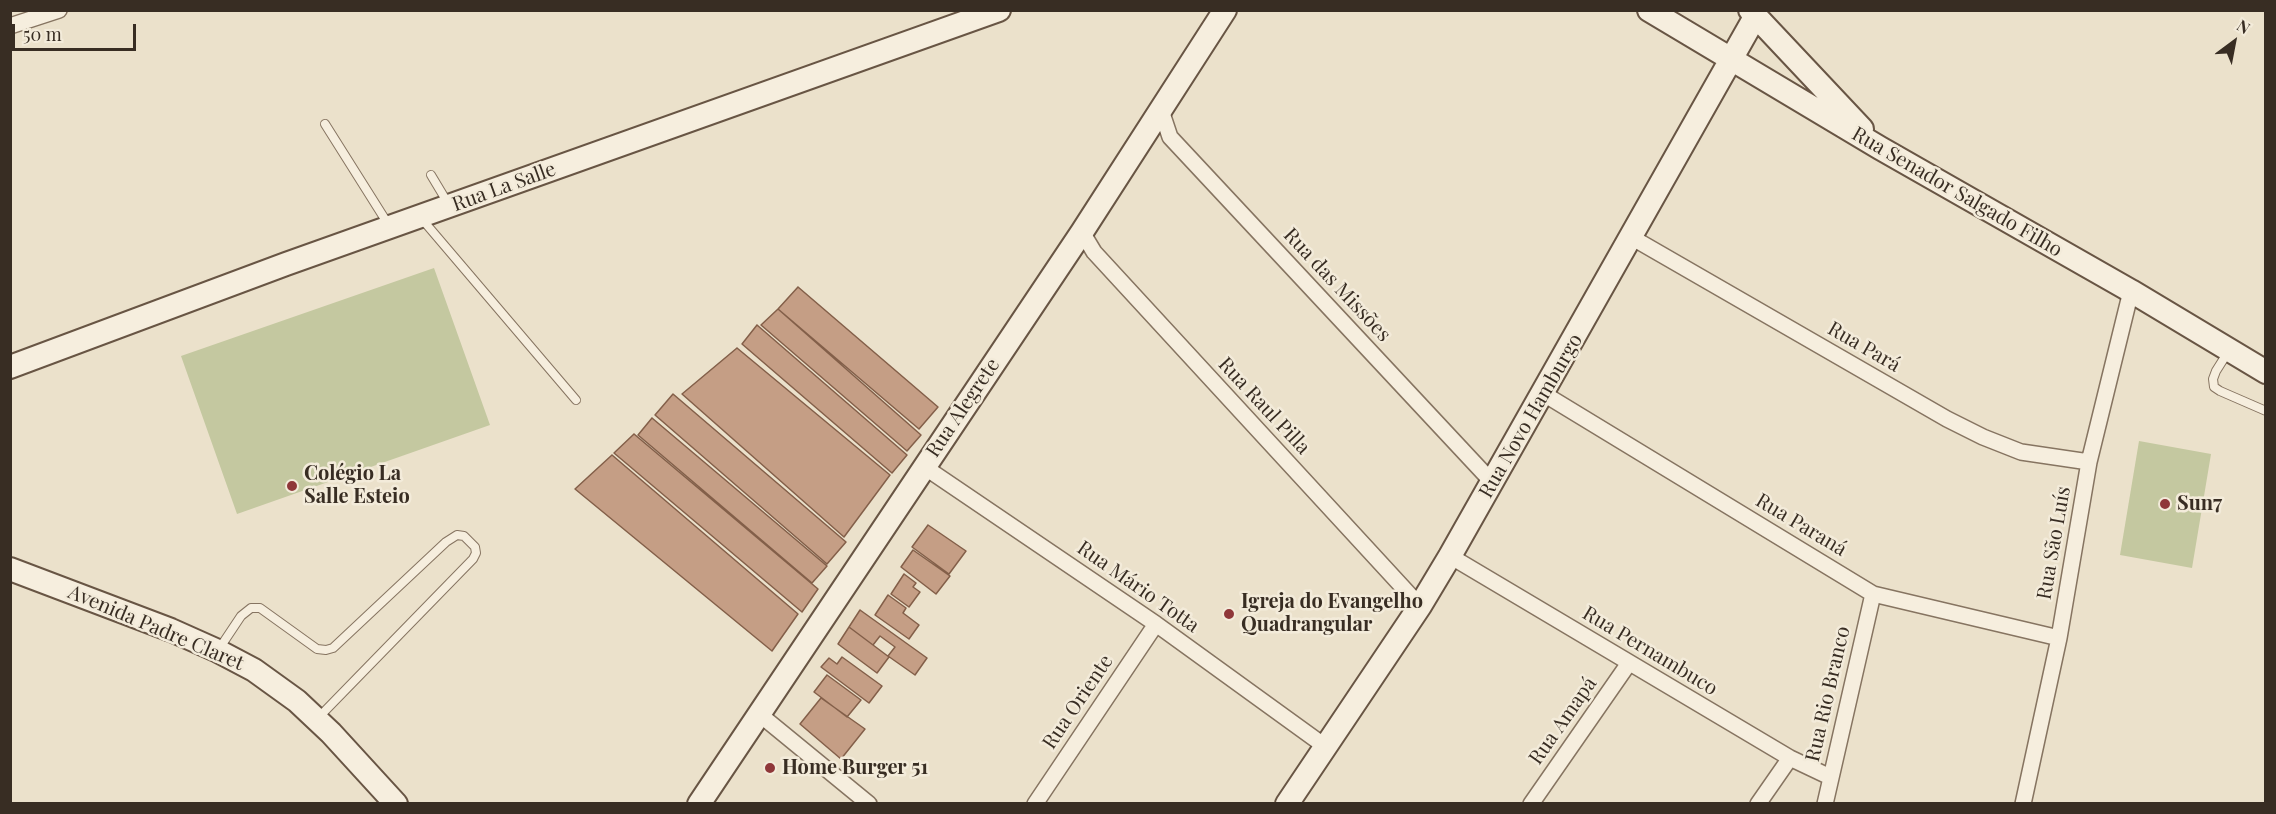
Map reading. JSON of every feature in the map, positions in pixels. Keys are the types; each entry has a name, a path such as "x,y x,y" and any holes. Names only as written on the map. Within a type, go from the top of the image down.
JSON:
{"street":[{"path":"10,26 59,10"},
{"name":"Rua La Salle","path":"10,367 276,268 999,10"},
{"name":"Rua Alegrete","path":"699,804 923,466 1082,232 1225,10"},
{"name":"Rua Senador Salgado Filho","path":"1648,10 1880,148 2131,291 2265,372"},
{"path":"1753,14 1880,148"},
{"name":"Rua Novo Hamburgo","path":"1287,804 1420,606 1450,556 1732,60 1753,14"},
{"name":"Rua das Missões","path":"1161,110 1170,137 1493,483"},
{"name":"Rua Raul Pilla","path":"1082,232 1094,252 1420,606"},
{"name":"Rua Pará","path":"1631,237 1947,419 1983,437 2020,452 2089,462"},
{"name":"Rua São Luís","path":"2023,804 2059,638 2089,462 2131,291"},
{"name":"Rua Paraná","path":"1544,394 1873,594 2059,638"},
{"name":"Rua Mário Totta","path":"923,466 1156,624 1326,747"},
{"name":"Rua Pernambuco","path":"1450,556 1790,758 1830,777"},
{"name":"Avenida Padre Claret","path":"10,568 171,630 254,670 297,701 396,804"},
{"name":"Rua Rio Branco","path":"1825,804 1873,594"},
{"name":"Rua Oriente","path":"1035,804 1156,624"},
{"name":"Rua Amapá","path":"1531,804 1629,663"},
{"path":"758,713 869,804"},
{"path":"1758,804 1790,758"}],"lane":[{"path":"325,124 390,227"},
{"path":"431,176 450,207"},
{"path":"420,217 576,400"},
{"path":"2229,350 2216,371 2213,379 2214,387 2265,411"},
{"path":"218,651 241,616 251,608 260,608 317,649 333,648 446,542 457,535 464,536 475,548 476,553 473,559 316,720"}],"green space":[{"path":"434,268 490,425 237,514 181,356"},
{"name":"Sun7","path":"2139,441 2211,454 2192,568 2120,555"}],"building":[{"path":"798,287 938,407 919,429 778,309"},
{"path":"778,309 921,435 907,451 761,325"},
{"path":"757,325 907,455 892,473 742,344"},
{"path":"737,348 890,475 844,537 682,394"},
{"path":"673,394 846,542 827,564 655,415"},
{"path":"652,418 827,566 812,583 638,435"},
{"path":"634,434 818,589 802,612 614,453"},
{"path":"612,455 798,614 772,651 575,489"},
{"path":"928,525 966,551 949,574 912,547"},
{"path":"913,550 950,576 936,594 901,567"},
{"path":"904,574 916,583 913,587 920,592 909,607 891,594"},
{"path":"888,595 906,608 903,613 919,625 909,639 875,615"},
{"path":"860,610 927,658 915,675 888,656 895,647 880,636 873,645 849,627"},
{"path":"849,627 889,657 877,673 838,644"},
{"path":"842,657 882,686 869,703 821,667 829,658 837,664"},
{"path":"827,675 861,700 847,717 814,692"},
{"path":"821,698 865,729 841,759 800,724"}],"place":[{"name":"Colégio La Salle Esteio","path":"292,486"},
{"name":"Sun7","path":"2165,504"},
{"name":"Igreja do Evangelho Quadrangular","path":"1229,614"},
{"name":"Home Burger 51","path":"770,768"}]}
